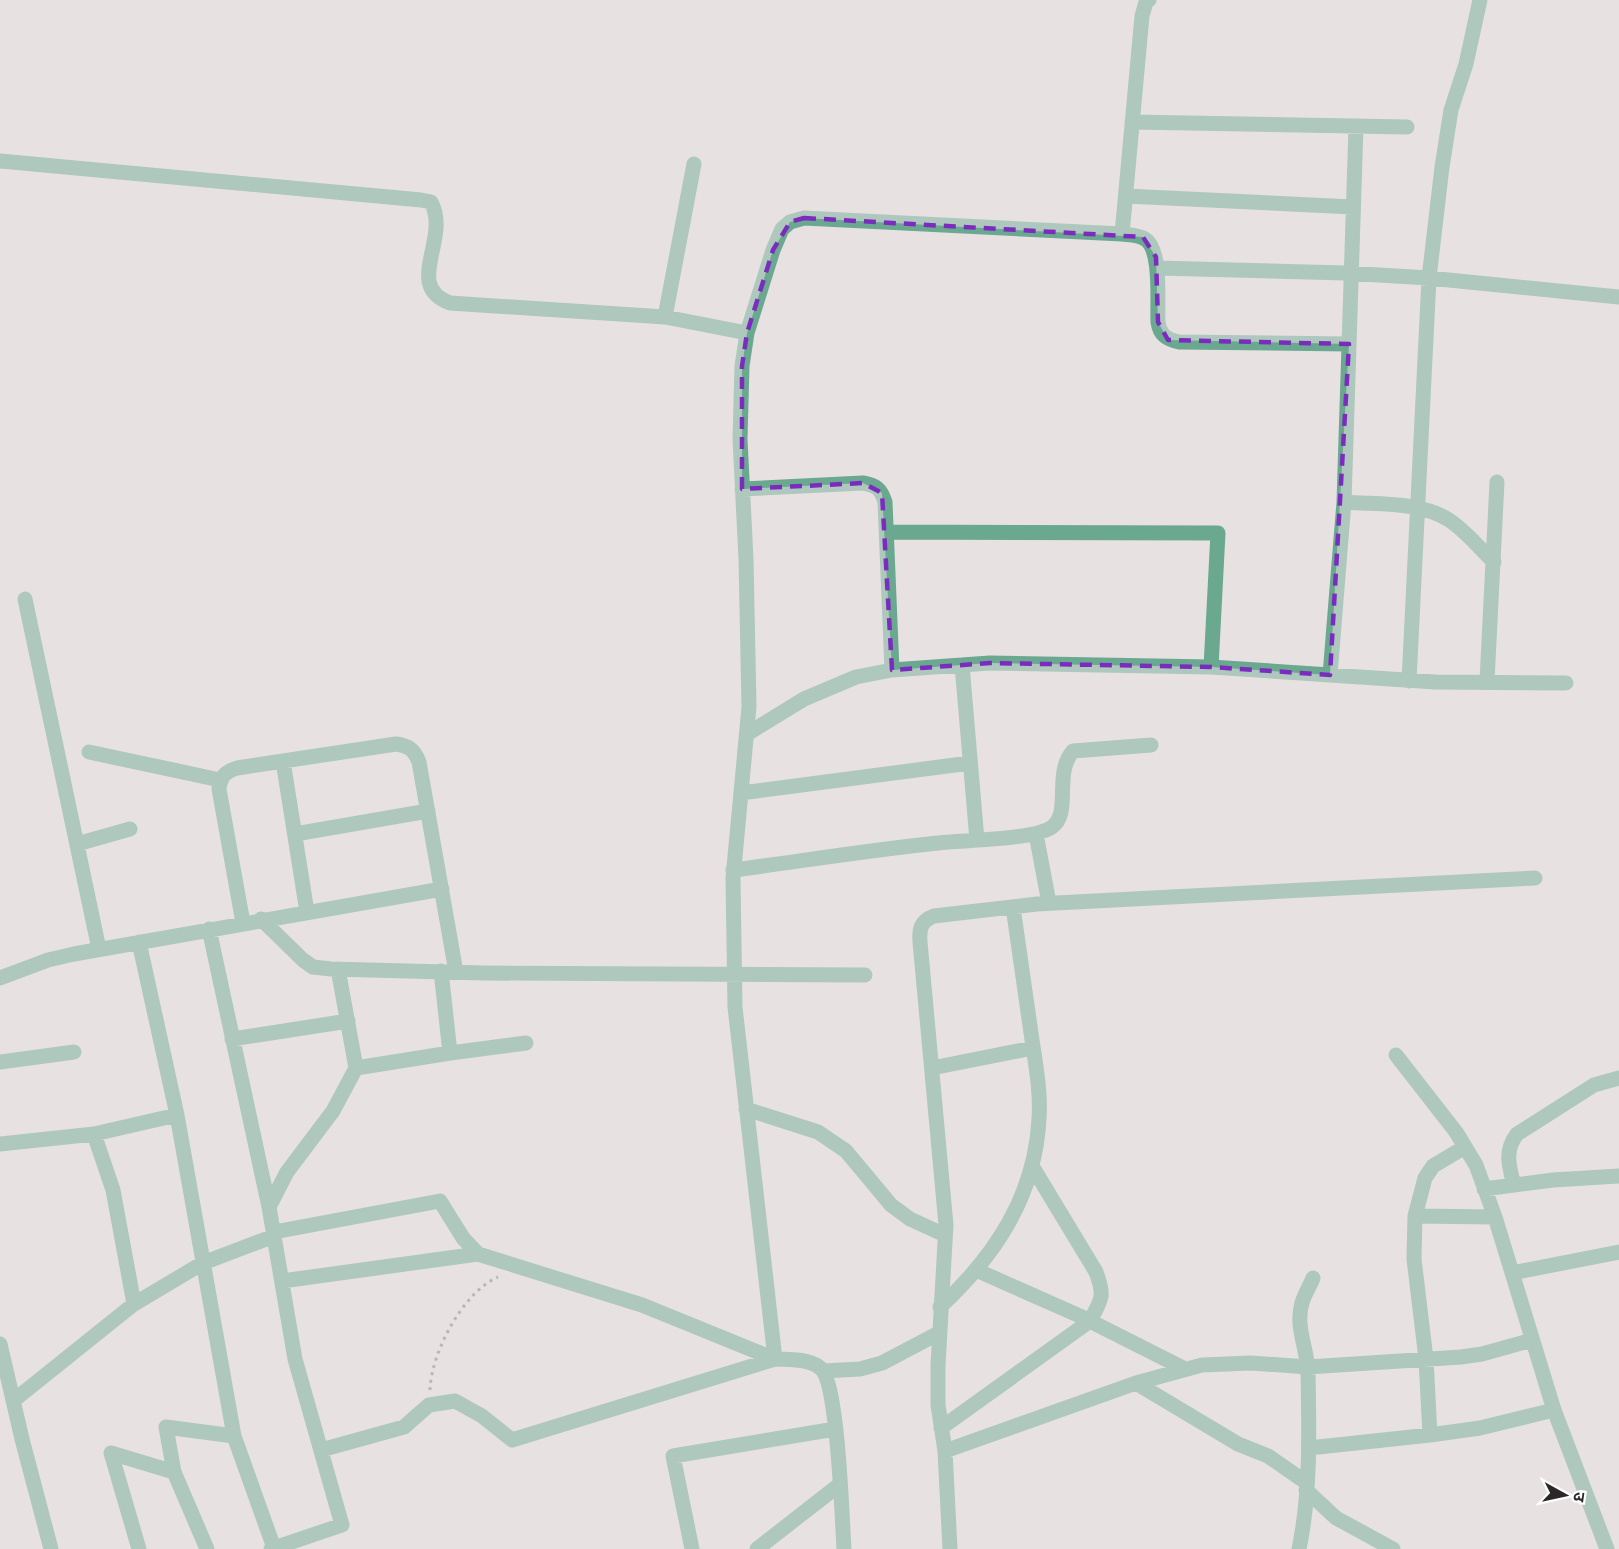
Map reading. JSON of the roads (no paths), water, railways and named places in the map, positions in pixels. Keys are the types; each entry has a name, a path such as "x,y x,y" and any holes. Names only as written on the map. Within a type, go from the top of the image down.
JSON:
{"street":[{"path":"1122,234 1142,16 1146,2 1149,0"},
{"path":"1409,681 1429,278 1451,110 1466,64 1480,0"},
{"path":"1132,122 1407,127"},
{"path":"1330,675 1344,502 1356,126"},
{"path":"0,160 431,202 437,226 428,281 431,291 438,298 450,303 665,317 747,333"},
{"path":"665,317 694,164"},
{"path":"1126,196 1353,207"},
{"path":"775,1359 735,1007 733,870 749,706 740,439 742,366 747,333 773,250 782,229 790,222 804,218 1122,234 1143,237 1151,243 1156,257 1159,331 1168,340 1349,344"},
{"path":"1156,268 1351,273 1429,278 1619,297"},
{"path":"1487,681 1497,482"},
{"path":"742,489 863,483 875,485 882,493 885,502 892,670"},
{"path":"1344,502 1417,507 1449,520 1494,562"},
{"path":"886,532 1218,533 1210,667"},
{"path":"25,599 99,949"},
{"path":"747,734 804,699 856,678 892,670 990,663 1210,667 1409,681 1566,683"},
{"path":"962,665 977,840"},
{"path":"243,923 219,789 220,780 225,772 237,768 396,744 407,746 415,752 419,762 442,889 449,971 450,1053"},
{"path":"733,870 1036,834 1052,827 1059,818 1062,809 1063,768 1073,751 1151,745"},
{"path":"89,752 220,780"},
{"path":"283,761 307,912"},
{"path":"741,793 970,763"},
{"path":"295,834 428,811"},
{"path":"77,844 130,829"},
{"path":"1036,834 1049,903"},
{"path":"950,1549 945,1451 938,1405 940,1307 945,1235 942,1166 919,928 925,920 934,916 1049,903 1535,878"},
{"path":"0,978 48,960 99,949 442,889"},
{"path":"940,1307 965,1284 1006,1231 1026,1187 1036,1151 1040,1118 1038,1080 1013,906"},
{"path":"261,920 313,967 449,971 866,975"},
{"path":"139,942 177,1115 234,1436 273,1549 342,1525 295,1359 269,1207 209,929"},
{"path":"269,1207 287,1172 333,1111 356,1068 338,969"},
{"path":"232,1039 348,1021"},
{"path":"356,1068 526,1043"},
{"path":"932,1068 1033,1048"},
{"path":"0,1062 74,1052"},
{"path":"1396,1055 1456,1132 1476,1166 1495,1217 1554,1410 1607,1549"},
{"path":"1514,1185 1507,1155 1511,1142 1517,1134 1594,1084 1619,1078"},
{"path":"746,1109 818,1132 846,1151 891,1205 910,1219 945,1235"},
{"path":"0,1144 94,1134 177,1115"},
{"path":"94,1134 113,1190 134,1304"},
{"path":"1430,1436 1426,1359 1414,1259 1415,1216 1425,1178 1433,1166 1465,1147"},
{"path":"941,1428 1089,1321 1102,1300 1102,1290 1096,1272 1032,1166"},
{"path":"1484,1189 1553,1180 1619,1176"},
{"path":"13,1401 134,1304 203,1263 274,1234 440,1201 463,1238 477,1254"},
{"path":"1415,1216 1495,1217"},
{"path":"1512,1274 1619,1252"},
{"path":"282,1281 477,1254 642,1305 775,1359 816,1365 823,1371 828,1383 835,1430 840,1546"},
{"path":"976,1270 1089,1321 1185,1369"},
{"path":"1299,1549 1309,1448 1308,1367 1300,1327 1300,1312 1313,1278"},
{"path":"823,1371 860,1369 882,1363 939,1333"},
{"path":"945,1451 1136,1383 1202,1365 1251,1363 1308,1367 1426,1359 1482,1354 1532,1340"},
{"path":"0,1344 51,1549"},
{"path":"321,1450 404,1427 429,1405 455,1401 482,1416 512,1440 775,1359"},
{"path":"1136,1383 1238,1444 1268,1456 1306,1486 1336,1518 1393,1549"},
{"path":"1309,1448 1430,1436 1480,1428 1554,1410"},
{"path":"207,1549 174,1472 166,1427 234,1436"},
{"path":"692,1549 673,1456 835,1430"},
{"path":"139,1549 111,1453 174,1472"},
{"path":"757,1549 839,1485"}]}
